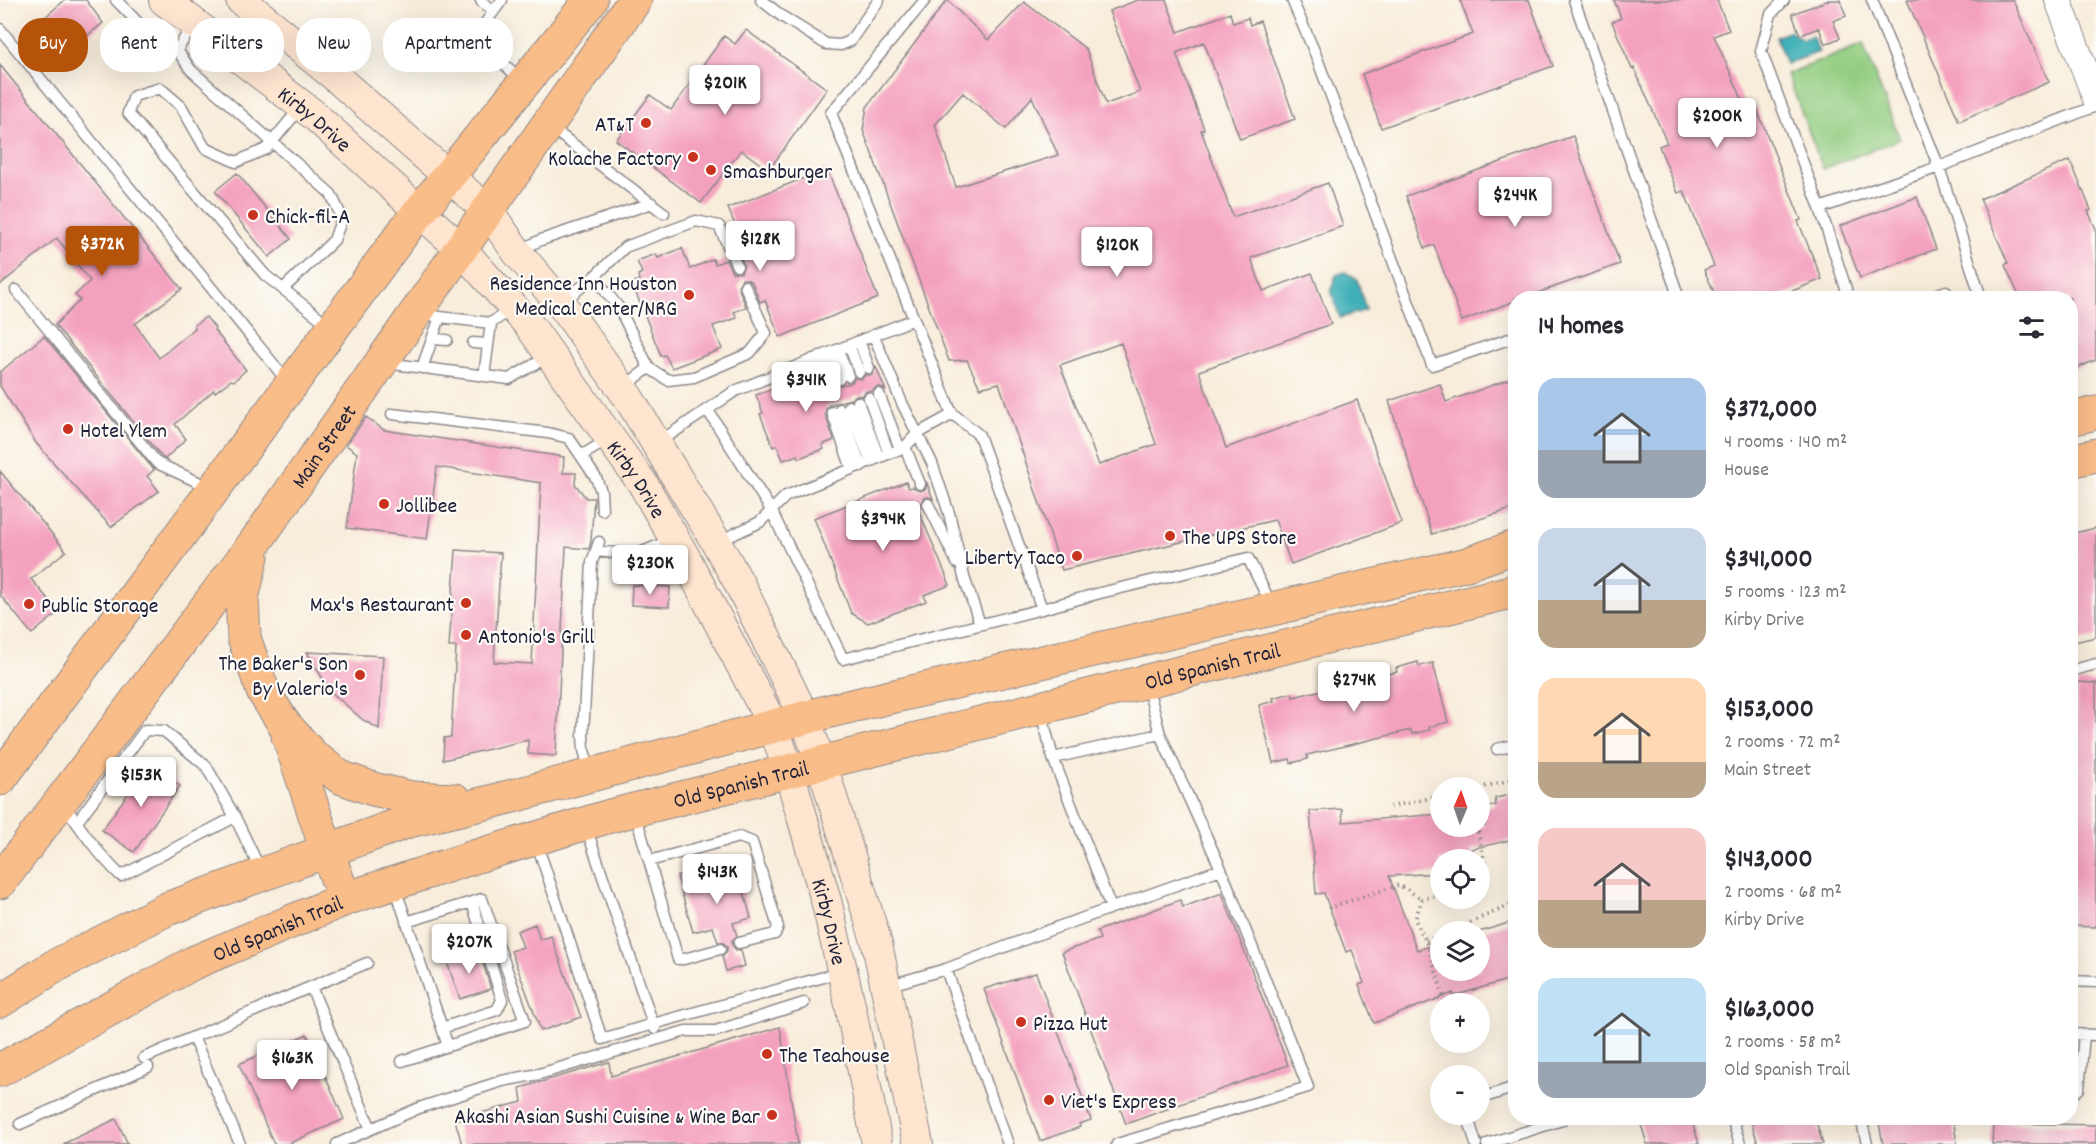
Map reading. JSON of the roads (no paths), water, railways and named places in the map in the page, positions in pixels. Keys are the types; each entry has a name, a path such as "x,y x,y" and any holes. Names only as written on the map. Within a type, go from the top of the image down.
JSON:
{"main road":[{"name":"Kirby Drive","path":"164,0 190,20"},
{"name":"Kirby Drive","path":"241,0 331,73 449,174 488,211 517,252 561,304 622,388 716,542 739,583 805,718 877,944 918,1144"},
{"path":"0,778 419,212 591,0"},
{"name":"Main Street","path":"0,882 69,811 254,544 360,405 382,362 430,323 462,250 635,0"},
{"name":"Kirby Drive","path":"258,72 302,106 462,250 502,315 529,325 643,484 773,726 789,771 827,904 869,1095 877,1144"},
{"path":"2078,417 2096,413"},
{"path":"619,450 657,443"},
{"path":"2078,459 2096,455"},
{"path":"254,544 242,597 244,638 263,691 284,724 313,756 340,777 373,789 412,798 490,802"},
{"name":"Old Spanish Trail","path":"0,1001 55,966 167,909 409,821 490,802 805,718 1467,564 1508,549"},
{"path":"1467,564 1479,601"},
{"name":"Old Spanish Trail","path":"0,1070 193,963 345,899 535,838 634,810 820,763 1508,593"},
{"path":"1274,609 1286,646"},
{"path":"1030,664 1040,708"},
{"path":"284,724 309,793 325,850 345,899"}],"street":[{"path":"2058,0 2096,99"}],"lane":[{"path":"116,0 133,18"},
{"path":"502,0 475,37 524,82"},
{"path":"761,0 826,44 841,45 850,41 879,0"},
{"path":"925,0 831,113 953,414 979,435 1042,609"},
{"path":"1292,0 1315,53 1432,365 1508,339"},
{"path":"1574,0 1677,291"},
{"path":"1784,0 1771,14 1761,51 1820,208 1847,291"},
{"path":"1872,0 1939,167 1979,291"},
{"path":"481,1 494,11"},
{"path":"0,29 291,386"},
{"path":"178,48 190,29"},
{"path":"178,51 191,70 332,194 342,218 334,240 283,290"},
{"path":"302,106 266,149 236,162 205,148 181,106 160,88 134,96 128,113 265,275 333,328"},
{"path":"1820,208 1939,167 2096,106"},
{"path":"548,125 664,213"},
{"path":"517,252 541,240 652,203"},
{"path":"561,304 625,247 696,222 724,225 736,266"},
{"path":"594,277 619,308 649,368 668,380 694,377 750,353 770,332 745,286"},
{"path":"16,290 157,463 214,490"},
{"path":"430,323 502,315"},
{"path":"483,376 488,344 502,315"},
{"path":"657,443 735,391 914,319"},
{"path":"430,323 447,340"},
{"path":"422,368 430,323"},
{"path":"874,336 902,403 932,463 950,513 964,577 980,624"},
{"path":"473,343 488,344"},
{"path":"854,343 864,370"},
{"path":"382,362 509,379 551,355"},
{"path":"825,355 835,381 825,355"},
{"path":"622,388 649,368"},
{"path":"854,404 880,458"},
{"path":"854,404 880,458"},
{"path":"854,404 880,458 920,484"},
{"path":"707,409 771,510 843,659 1100,593 1248,558 1274,609"},
{"path":"392,414 548,433 569,438 598,484 602,510"},
{"path":"716,542 760,522 786,496 880,458 953,414"},
{"path":"581,456 619,450"},
{"path":"928,504 964,577"},
{"path":"591,775 584,750 583,735 592,562 597,546 634,555 674,538"},
{"path":"2078,668 2096,664"},
{"path":"1117,1144 1308,1087 1221,869 1160,734 1146,681"},
{"path":"1040,708 1053,758 1111,908"},
{"path":"235,817 122,876 87,839 69,811 145,730 164,731 206,766 235,817 262,874"},
{"path":"1053,758 1160,734"},
{"path":"1497,749 1508,747"},
{"path":"634,810 678,958 684,959 720,949"},
{"path":"585,824 658,1039"},
{"path":"649,861 739,837 752,842 778,927 775,934 739,943"},
{"path":"535,838 602,1039 843,972"},
{"path":"885,986 946,969 1221,869"},
{"path":"393,883 448,1046"},
{"path":"402,1061 525,1021 483,899 406,922"},
{"path":"442,1028 497,1010 502,1000 472,902"},
{"path":"20,1124 146,1063 193,1037 367,963"},
{"path":"946,969 1008,1144"},
{"path":"2078,981 2096,982"},
{"path":"311,987 371,1129"},
{"path":"337,1144 419,1108 502,1080 539,1074 686,1031 716,1031 804,1003"},
{"path":"2078,1035 2096,1035"},
{"path":"2078,1090 2084,1035"},
{"path":"193,1037 240,1144"},
{"path":"1490,1095 1508,1089"},
{"path":"1470,1125 1476,1144"},
{"path":"1487,1144 1546,1125"},
{"path":"1734,1125 1740,1144"},
{"path":"1863,1125 1867,1144"}],"water":[{"path":"1790,31 1802,40 1812,36 1819,52 1786,64 1776,37"},
{"path":"1345,272 1357,279 1366,310 1340,318 1331,290 1336,275"}],"place":[{"name":"AT&T","path":"646,123"},
{"name":"Kolache Factory","path":"693,157"},
{"name":"Smashburger","path":"711,170"},
{"name":"Chick-fil-A","path":"253,215"},
{"name":"Residence Inn Houston Medical Center/NRG","path":"689,295"},
{"name":"Hotel Ylem","path":"68,429"},
{"name":"Jollibee","path":"384,504"},
{"name":"The UPS Store","path":"1170,536"},
{"name":"Liberty Taco","path":"1077,556"},
{"name":"Max's Restaurant","path":"466,603"},
{"name":"Public Storage","path":"29,604"},
{"name":"Antonio's Grill","path":"466,635"},
{"name":"The Baker's Son By Valerio's","path":"360,675"},
{"name":"Pizza Hut","path":"1021,1022"},
{"name":"The Teahouse","path":"767,1054"},
{"name":"Viet's Express","path":"1049,1100"},
{"name":"Akashi Asian Sushi Cuisine & Wine Bar","path":"772,1115"}]}
